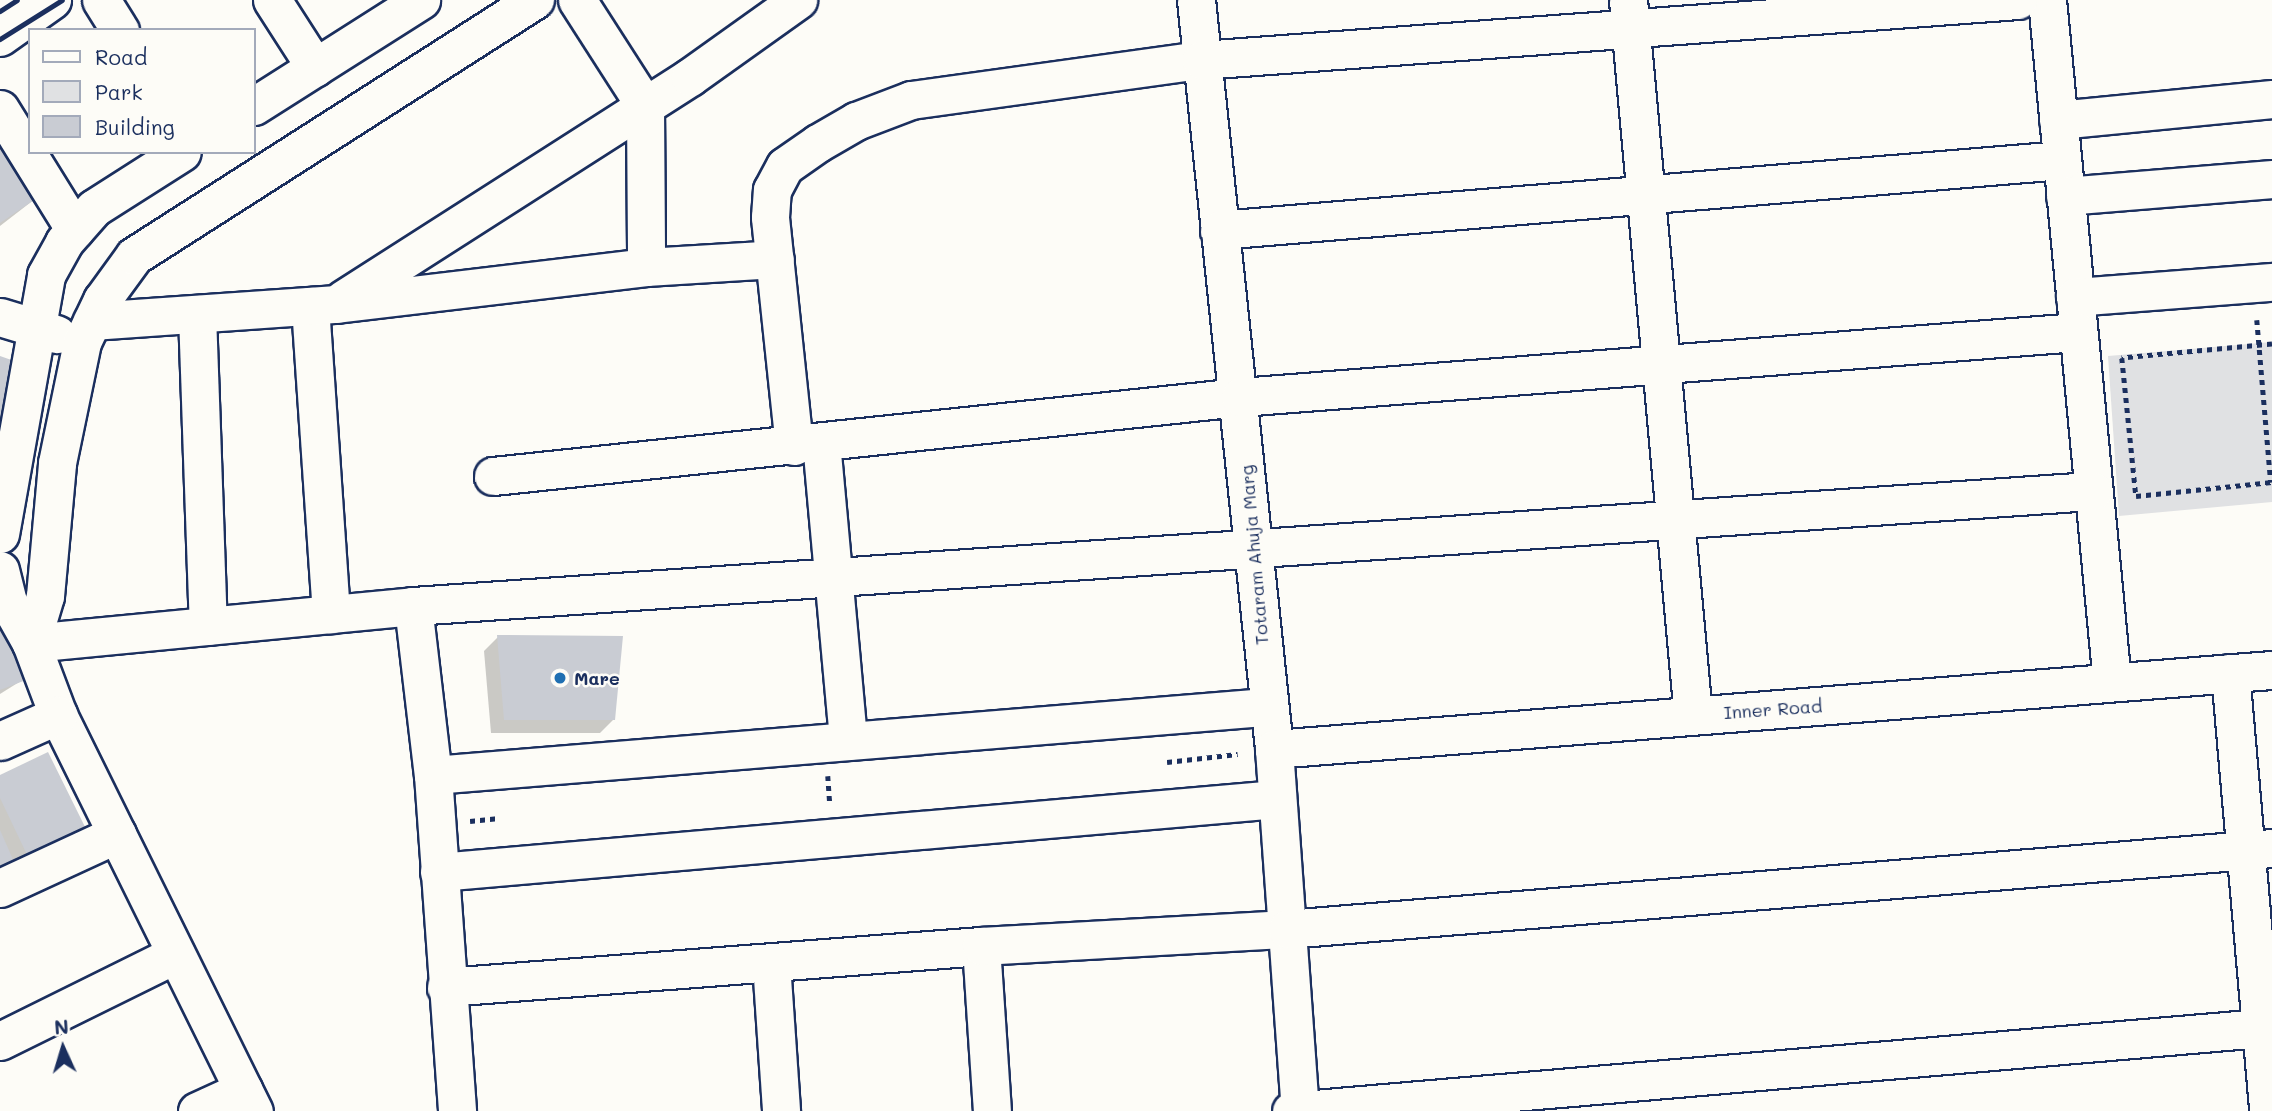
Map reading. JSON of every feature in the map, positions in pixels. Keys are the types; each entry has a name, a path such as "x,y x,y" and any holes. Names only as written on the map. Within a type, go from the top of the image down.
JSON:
{"main road":[{"path":"0,37 52,0"}],"street":[{"path":"101,0 119,28"},
{"path":"272,0 315,67"},
{"path":"256,105 421,0"},
{"path":"31,643 45,596 57,463 87,331 134,256 535,0"},
{"path":"577,0 645,106 646,267"},
{"path":"323,305 645,106 798,0"},
{"name":"Totaram Ahuja Marg","path":"1196,0 1219,230 1240,397 1266,707 1278,799 1300,1111"},
{"path":"848,741 833,577 775,259 772,190 785,166 856,121 911,100 1201,60 1630,15 2018,0"},
{"path":"2047,0 2112,682"},
{"path":"1630,15 1693,715"},
{"path":"2058,120 2272,99"},
{"path":"0,109 75,230"},
{"path":"0,534 17,322 75,230 94,208 178,154"},
{"path":"1219,230 2062,160"},
{"path":"2065,196 2272,179"},
{"path":"17,322 87,331 197,314 323,305 646,267 775,259"},
{"path":"492,476 1240,397 1660,364 2076,315 2272,282"},
{"path":"323,305 331,614"},
{"path":"197,314 208,626"},
{"path":"31,643 413,606 2093,491"},
{"path":"0,570 8,602 31,643 58,715 248,1100 197,1111"},
{"path":"413,606 433,775 446,987 457,1111"},
{"name":"Inner Road","path":"1273,749 2272,670"},
{"path":"2230,673 2257,849 2267,1028 2268,1111"},
{"path":"433,775 1266,707"},
{"path":"0,741 58,715"},
{"path":"439,872 1278,799"},
{"path":"0,888 117,834"},
{"path":"446,987 981,946 1287,929 2257,849"},
{"path":"981,946 992,1111"},
{"path":"0,1041 176,954"},
{"path":"771,963 781,1111"},
{"path":"1291,1111 2267,1028"}],"path":[{"path":"2259,345 2271,482 2136,496 2122,358 2259,345 2272,344"},
{"path":"1167,762 1273,749"},
{"path":"828,771 831,811"}],"green space":[{"path":"2272,342 2272,502 2119,516 2108,356"}],"building":[{"path":"0,123 46,192 0,223"},
{"path":"0,356 20,363 1,424 0,424"},
{"path":"0,617 26,680 0,690"},
{"name":"Mare","path":"497,635 623,636 615,720 504,720"},
{"path":"48,752 89,835 31,863 0,798 0,775"},
{"path":"0,830 15,864 0,871"}],"railway":[{"path":"0,11 17,0"},
{"path":"0,39 62,0"}],"place":[{"name":"Mare","path":"560,678"}]}
